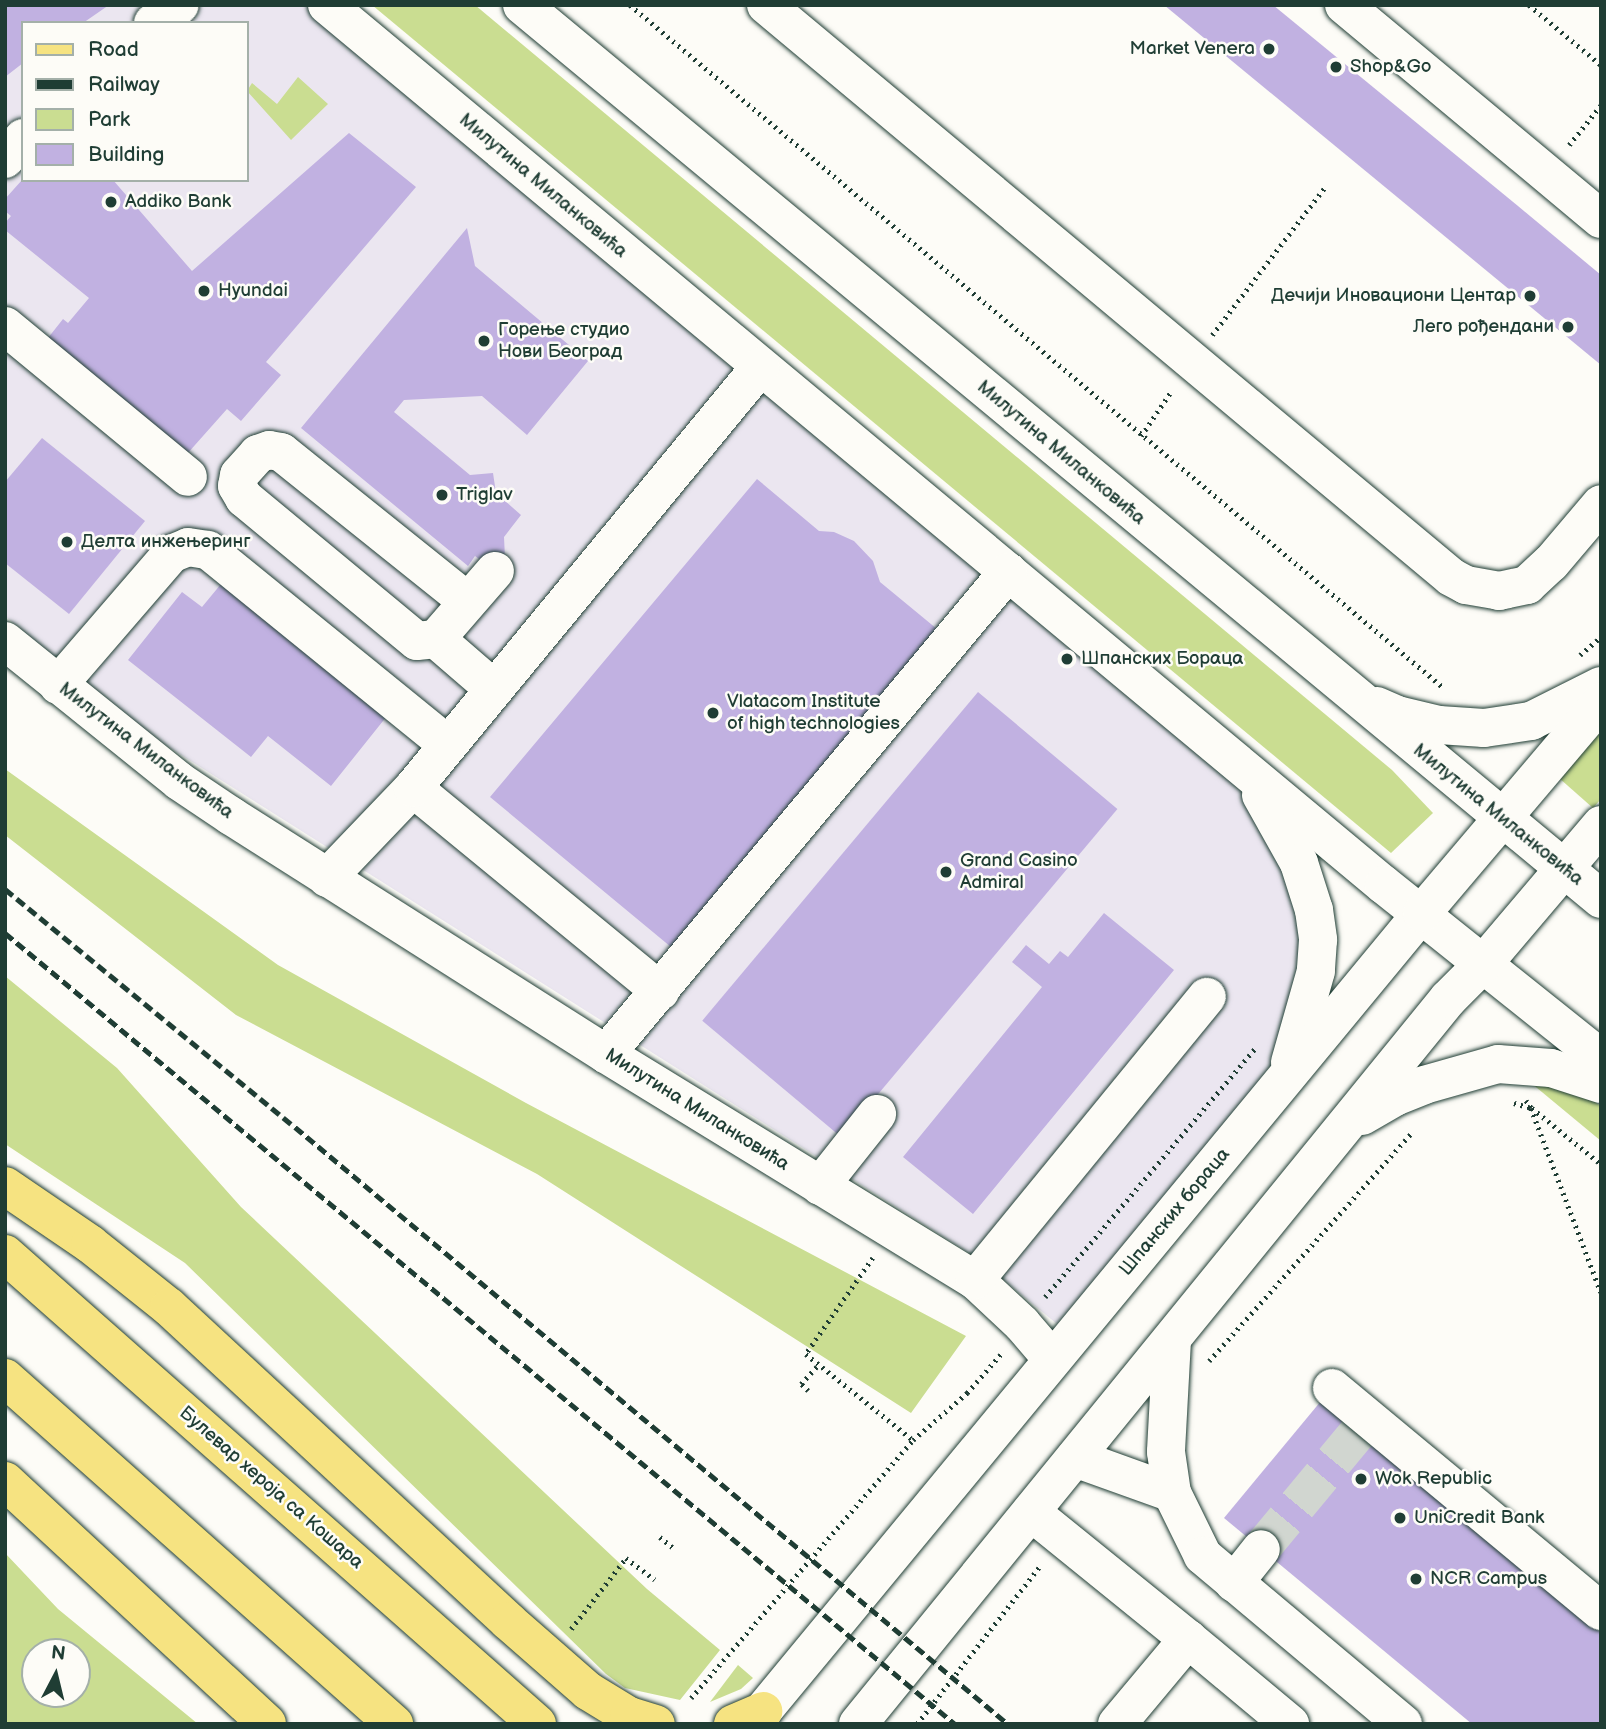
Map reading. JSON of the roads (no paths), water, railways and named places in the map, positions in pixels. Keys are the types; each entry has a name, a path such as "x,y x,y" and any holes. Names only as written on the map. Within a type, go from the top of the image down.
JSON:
{"main road":[{"path":"5,1186 90,1244 169,1307 508,1621 588,1691 629,1716 656,1724"},
{"name":"Булевар хероја са Кошара","path":"5,1254 537,1724"},
{"path":"5,1378 394,1724"},
{"path":"5,1481 267,1724"}],"street":[{"path":"156,21 182,5 202,21"},
{"name":"Милутина Миланковића","path":"327,5 1243,768 1601,1058"},
{"name":"Милутина Миланковића","path":"522,5 1601,899"},
{"path":"766,5 1451,578 1466,585 1499,591 1527,584 1551,563 1601,504"},
{"path":"1344,5 1601,219"},
{"path":"5,159 21,140"},
{"path":"5,327 188,477"},
{"path":"327,878 413,788 760,367"},
{"path":"467,601 281,452 269,450 258,454 239,475 237,486 244,498 417,641 436,639 495,571"},
{"path":"50,679 171,554 188,547 208,550 448,745"},
{"path":"50,679 140,555"},
{"path":"606,1054 1008,572"},
{"path":"436,639 494,689"},
{"name":"Милутина Миланковића","path":"5,641 179,781 606,1054 975,1280 1022,1324 1052,1359"},
{"path":"1351,694 1397,715 1429,723 1484,728 1531,721 1601,686"},
{"name":"Шпанских бораца","path":"749,1719 1601,702"},
{"path":"1243,768 1279,823 1299,863 1317,930 1316,971 1282,1084"},
{"path":"413,788 660,991"},
{"path":"858,1724 1448,999 1483,963 1601,825"},
{"path":"975,1280 1207,997"},
{"path":"1345,1126 1395,1097 1458,1074 1498,1065 1551,1068 1601,1084"},
{"path":"820,1186 877,1114"},
{"path":"1172,1340 1166,1452 1172,1493 1203,1556 1403,1724"},
{"path":"1351,1413 1601,1611"},
{"path":"1075,1458 1172,1493"},
{"path":"1031,1512 1290,1724"},
{"path":"1227,1576 1254,1543"},
{"path":"1117,1724 1188,1639"}],"tunnel":[{"path":"1261,1549 1358,1432"}],"railway":[{"path":"5,889 295,1127 1008,1724"},
{"path":"5,933 955,1724"}],"place":[{"name":"Market Venera","path":"1269,49"},
{"name":"Shop&Go","path":"1336,67"},
{"name":"Addiko Bank","path":"111,202"},
{"name":"Hyundai","path":"204,291"},
{"name":"Дечији Иновациони Центар","path":"1530,296"},
{"name":"Лего рођендани","path":"1568,327"},
{"name":"Горење студио Нови Београд","path":"484,341"},
{"name":"Triglav","path":"442,495"},
{"name":"Делта инжењеринг","path":"67,542"},
{"name":"Шпанских Бораца","path":"1067,659"},
{"name":"Vlatacom Institute of high technologies","path":"713,713"},
{"name":"Grand Casino Admiral","path":"946,872"},
{"name":"Wok Republic","path":"1361,1479"},
{"name":"UniCredit Bank","path":"1400,1518"},
{"name":"NCR Campus","path":"1416,1579"}]}
